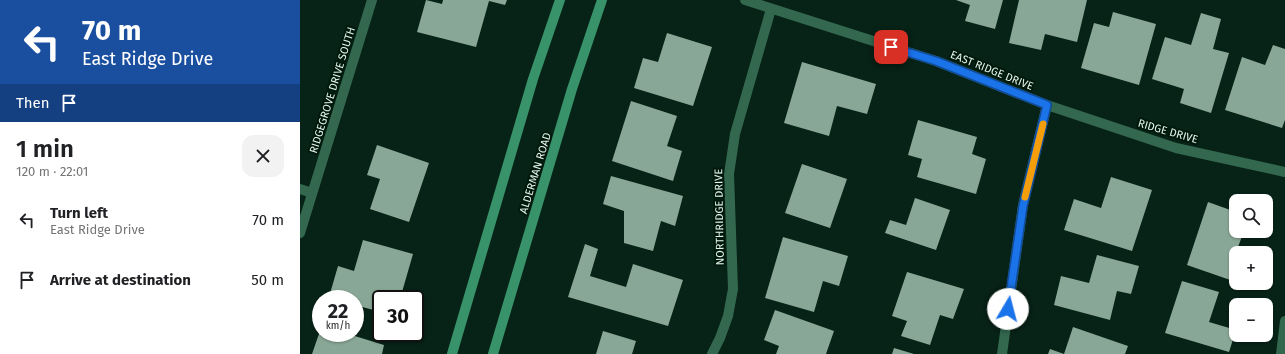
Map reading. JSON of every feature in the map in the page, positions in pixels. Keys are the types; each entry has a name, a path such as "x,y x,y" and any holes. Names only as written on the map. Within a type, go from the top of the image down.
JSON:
{"main road":[{"path":"452,354 533,79 560,0"},
{"name":"ALDERMAN ROAD","path":"494,354 572,89 602,0"}],"street":[{"name":"RIDGEGROVE DRIVE SOUTH","path":"300,233 372,0"},
{"name":"EAST RIDGE DRIVE","path":"746,0 936,61 1047,105"},
{"name":"NORTHRIDGE DRIVE","path":"712,354 728,316 733,289 729,174 734,134 771,9"},
{"path":"1002,354 1023,206 1047,105"},
{"name":"RIDGE DRIVE","path":"1047,105 1176,148 1285,172"},
{"path":"300,189 312,193"},
{"path":"1281,354 1285,321"}],"building":[{"path":"426,0 442,4 443,0 507,0 505,5 489,1 476,47 417,32"},
{"path":"956,0 1003,0 995,29 965,21 970,5"},
{"path":"1019,0 1087,0 1077,42 1045,34 1041,50 1009,43"},
{"path":"1113,12 1156,24 1139,85 1081,68 1094,23 1109,27"},
{"path":"1201,13 1221,19 1213,49 1229,53 1211,113 1180,103 1184,89 1152,79 1165,37 1191,45"},
{"path":"667,33 712,47 693,106 634,88 643,58 658,62"},
{"path":"1273,45 1285,49 1285,120 1282,128 1225,110 1242,57 1265,65"},
{"path":"802,62 876,84 867,114 837,106 829,136 784,123"},
{"path":"631,101 677,116 667,146 682,151 673,181 612,161"},
{"path":"918,120 977,137 972,154 986,159 976,194 917,177 922,159 908,155"},
{"path":"377,145 429,163 409,222 370,209 380,179 367,175"},
{"path":"802,164 847,179 830,228 785,213"},
{"path":"611,176 683,196 675,226 661,221 653,251 624,243 624,211 603,204"},
{"path":"1111,177 1152,190 1132,251 1064,230 1074,199 1101,208"},
{"path":"915,198 950,210 936,250 885,233 890,220 906,225"},
{"path":"1208,202 1229,210 1229,238 1241,238 1238,246 1229,246 1229,280 1187,265"},
{"path":"783,237 848,256 839,286 823,281 814,312 765,298"},
{"path":"363,240 413,254 403,290 372,290 372,310 364,307 364,290 331,290 338,266 354,271"},
{"path":"585,244 598,249 590,276 626,287 633,264 683,280 668,326 568,297"},
{"path":"1097,255 1139,266 1131,294 1117,291 1110,320 1054,305 1061,276 1089,283"},
{"path":"907,272 964,289 953,319 940,315 930,345 901,336 907,321 892,316"},
{"path":"1182,281 1219,292 1209,322 1229,328 1229,342 1232,342 1229,352 1165,333"},
{"path":"775,310 834,331 826,354 776,354 779,346 764,340"},
{"path":"1073,327 1128,346 1125,354 1064,354"},
{"path":"603,331 636,341 632,354 596,354"},
{"path":"364,339 384,345 382,354 312,354 316,342 364,342"},
{"path":"894,348 914,354 892,354"},
{"path":"1050,349 1064,354 1048,354"}],"slow traffic":[{"path":"1025,197 1043,124"}],"route":[{"path":"891,47 936,61 1047,105 1023,206 1008,309"}]}
